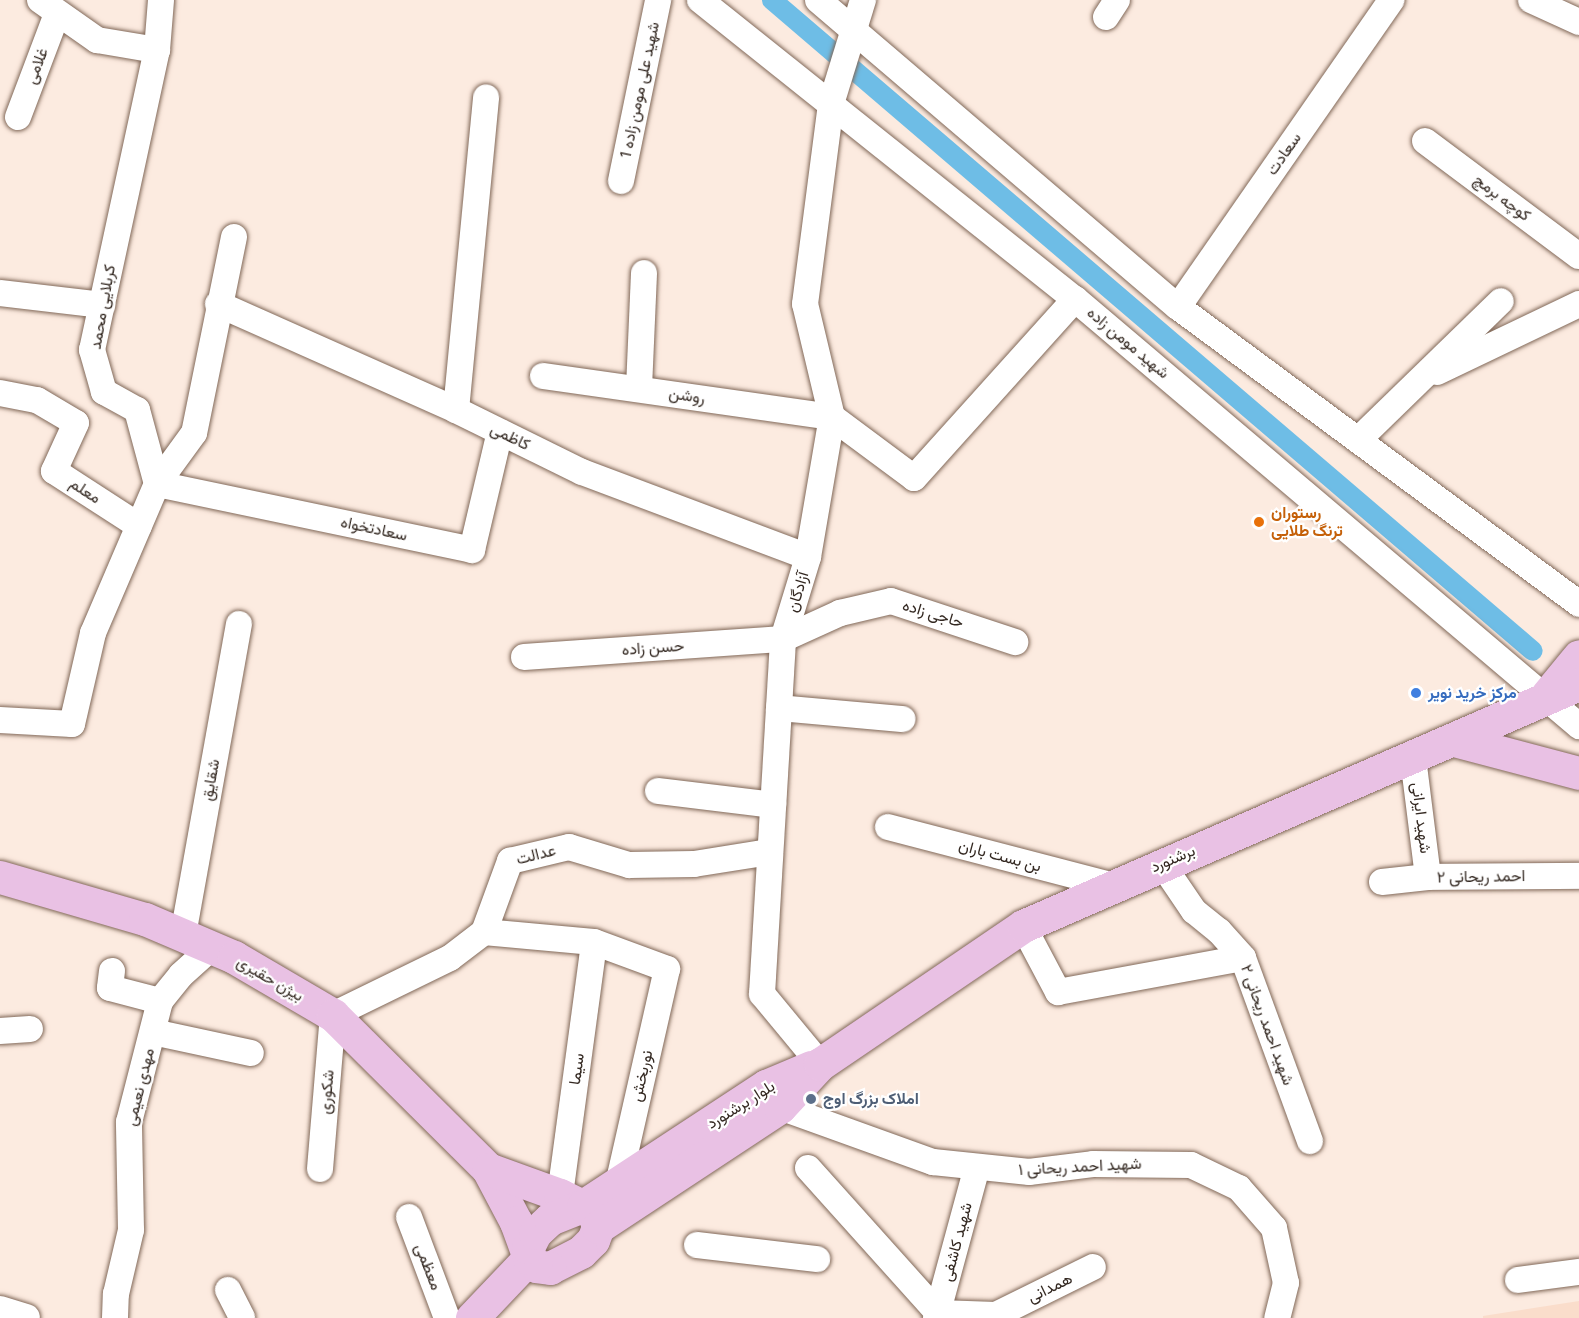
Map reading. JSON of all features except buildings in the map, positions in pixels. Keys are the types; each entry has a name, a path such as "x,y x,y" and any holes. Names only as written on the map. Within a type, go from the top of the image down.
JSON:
{"main road":[{"name":"برشنورد","path":"1547,695 1579,656"},
{"name":"برشنورد","path":"820,1064 1023,926 1111,885 1454,740 1547,695 1579,684"},
{"path":"1454,740 1579,773"},
{"name":"بیژن حقیری","path":"0,877 146,919 197,941 333,1015 488,1169"},
{"name":"بلوار برشنورد","path":"580,1210 780,1107 820,1064"},
{"name":"بلوار برشنورد","path":"580,1210 766,1086 820,1064"},
{"path":"488,1169 580,1210"},
{"path":"488,1169 539,1263"},
{"path":"539,1263 528,1247 535,1233 565,1210 580,1210"},
{"path":"471,1318 539,1263 581,1252 580,1210"},
{"path":"501,1318 539,1263"}],"street":[{"name":"کربلایی محمد","path":"157,484 137,410 104,392 92,350 157,50 161,0"},
{"name":"شهید علی مومن زاده 1","path":"621,181 658,0"},
{"name":"شهید مومن زاده","path":"700,0 835,92 1075,299 1547,695 1579,726"},
{"path":"818,0 851,45 1178,307 1579,604"},
{"name":"آزادگان","path":"820,1064 762,994 783,639 808,557 832,417 805,304 835,92 863,0"},
{"name":"سعادت","path":"1178,307 1391,0"},
{"path":"1547,3 1579,22"},
{"path":"48,7 97,40 157,50"},
{"name":"غلامی","path":"18,117 48,7"},
{"path":"456,411 486,97"},
{"name":"کوچه برمچ","path":"1425,141 1579,256"},
{"path":"0,720 72,724 93,633 157,484 194,433 218,304 234,237"},
{"path":"639,388 644,273"},
{"path":"0,293 102,306"},
{"path":"832,417 914,478 1075,299"},
{"path":"1358,440 1501,301"},
{"path":"1418,382 1579,303"},
{"name":"کاظمی","path":"218,304 456,411 582,472 808,557"},
{"name":"روشن","path":"543,376 832,417"},
{"name":"معلم","path":"0,393 37,400 76,423 54,471 139,526"},
{"name":"سعادتخواه","path":"157,484 472,550 501,432"},
{"name":"حاجی زاده","path":"783,639 840,612 891,601 1016,642"},
{"name":"شقایق","path":"197,941 238,624"},
{"name":"حسن زاده","path":"524,657 783,639"},
{"path":"779,708 903,719"},
{"name":"شهید ایرانی","path":"1413,758 1428,877"},
{"path":"658,791 773,805"},
{"name":"بن بست باران","path":"888,827 1111,885"},
{"name":"عدالت","path":"484,932 510,861 569,847 629,865 694,864 770,852"},
{"name":"شهید احمد ریحانی ۲","path":"1162,864 1194,911 1219,931 1243,958 1310,1141"},
{"name":"احمد ریحانی ۲","path":"1382,882 1428,877 1579,876"},
{"path":"1023,926 1058,992 1243,958"},
{"path":"333,1015 450,958 484,932 594,942"},
{"name":"مهدی نعیمی","path":"115,1318 116,1294 131,1230 129,1122 160,1001 182,975 197,941"},
{"name":"نوربخش","path":"594,942 667,969 618,1184"},
{"name":"سیما","path":"580,1210 594,942"},
{"path":"111,980 160,1001"},
{"name":"شکوری","path":"320,1169 333,1015"},
{"path":"0,1031 30,1029"},
{"path":"153,1032 251,1053"},
{"name":"شهید احمد ریحانی ۱","path":"780,1107 933,1162 1029,1172 1093,1164 1191,1165 1239,1188 1274,1228 1286,1283 1277,1318"},
{"name":"شهید کاشفی","path":"937,1315 977,1167"},
{"path":"808,1168 937,1315"},
{"name":"معظمی","path":"409,1216 447,1318"},
{"path":"697,1245 817,1259"},
{"name":"همدانی","path":"937,1315 996,1315 1093,1267"},
{"path":"1518,1280 1579,1272"},
{"path":"228,1290 242,1318"},
{"path":"0,1309 27,1317"}],"shaded area":[{"path":"1579,1301 1579,1318 1483,1318 1483,1316"}],"waterway":[{"path":"772,0 1533,651"}],"place":[{"name":"رستوران ترنگ طلایی","path":"1259,522"},
{"name":"مرکز خرید نویر","path":"1416,693"},
{"name":"املاک بزرگ اوج","path":"811,1099"}]}
